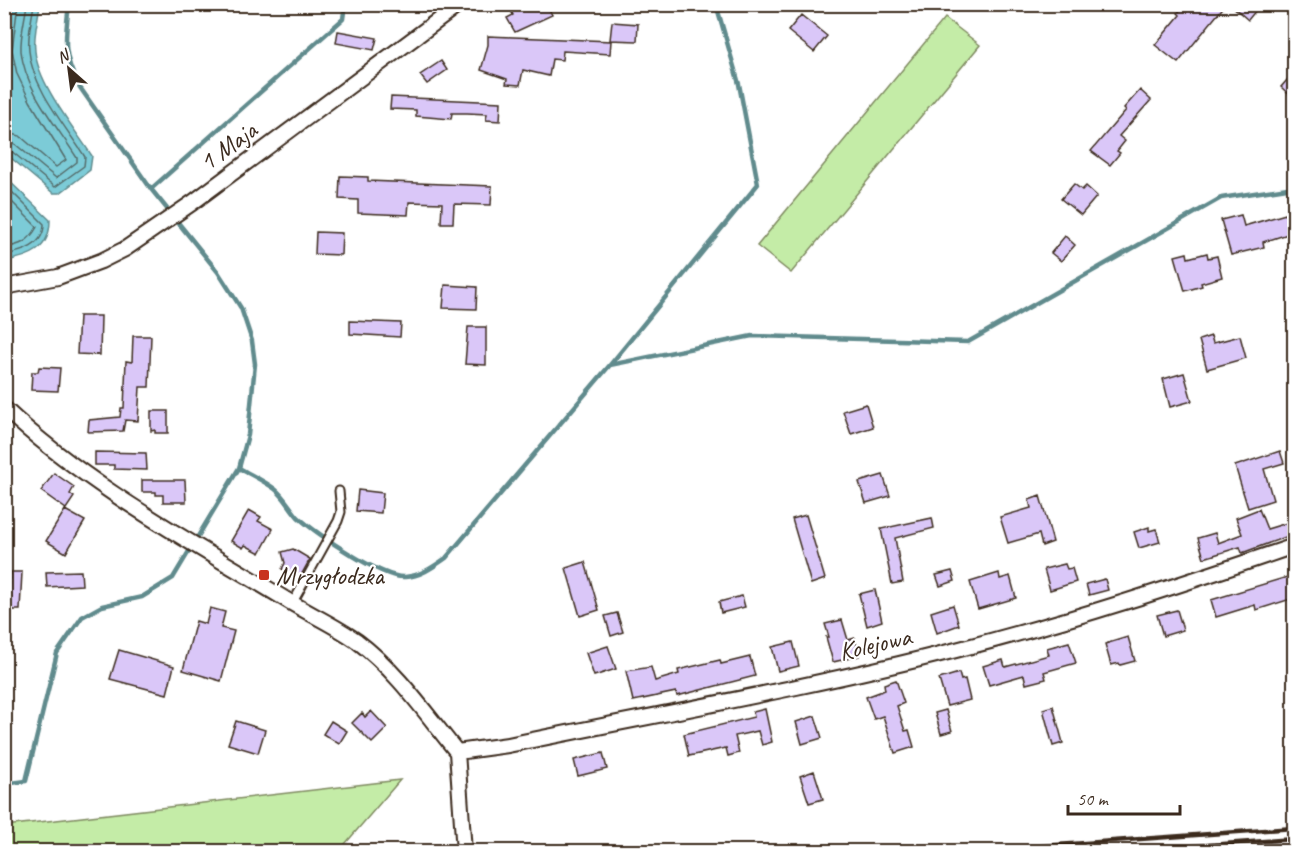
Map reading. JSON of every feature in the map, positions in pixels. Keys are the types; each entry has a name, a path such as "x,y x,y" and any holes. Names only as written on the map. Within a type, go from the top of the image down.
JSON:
{"street":[{"name":"1 Maja","path":"4,287 58,277 80,269 124,249 152,232 460,4"},
{"path":"4,408 40,439 91,477 182,537 355,640 383,664 457,752 464,852"},
{"name":"Kolejowa","path":"457,752 508,745 819,682 957,650 1168,588 1294,546"}],"lane":[{"path":"292,604 332,533 340,512 339,491"}],"green space":[{"path":"945,18 980,45 791,273 757,246"},
{"path":"400,780 339,851 5,851 5,826"}],"water":[{"path":"4,5 40,5 35,39 38,64 58,105 92,156 90,170 60,193 53,193 5,153"},
{"path":"4,176 50,220 46,238 37,250 23,257 5,261"}],"building":[{"path":"508,4 555,4 550,11 552,15 515,32 507,18 513,15"},
{"path":"1184,4 1226,4 1178,63 1155,45 1180,15 1178,13"},
{"path":"1230,4 1261,4 1248,20"},
{"path":"801,15 827,36 814,52 788,31"},
{"path":"612,22 638,24 637,41 610,40"},
{"path":"338,31 377,38 374,50 336,43"},
{"path":"488,36 611,41 610,54 563,51 562,60 552,59 549,76 523,70 520,85 506,84 507,79 481,70 488,45"},
{"path":"441,61 447,70 427,84 420,75"},
{"path":"1294,72 1294,99 1281,87"},
{"path":"1140,90 1151,100 1119,136 1125,141 1117,151 1120,153 1110,165 1091,151"},
{"path":"391,97 501,102 500,121 486,120 487,114 452,113 451,119 416,116 416,110 390,109"},
{"path":"340,176 368,177 368,181 492,186 491,205 454,204 453,223 441,223 442,203 409,202 408,215 358,213 358,200 339,199"},
{"path":"1074,184 1082,190 1086,186 1097,196 1081,215 1061,199"},
{"path":"1289,213 1294,232 1263,242 1264,247 1231,255 1221,220 1241,215 1244,226"},
{"path":"316,232 342,233 341,255 315,254"},
{"path":"1065,236 1075,245 1061,261 1051,253"},
{"path":"1187,253 1188,258 1207,253 1208,258 1217,256 1222,277 1201,283 1202,286 1185,291 1175,256"},
{"path":"445,285 477,287 476,309 443,308"},
{"path":"79,316 101,316 100,355 77,354"},
{"path":"350,321 401,323 400,337 350,334"},
{"path":"468,327 486,327 486,365 465,364"},
{"path":"133,336 151,336 149,387 140,387 138,421 125,420 123,431 88,432 89,420 120,417 121,408 124,408 126,361 132,362"},
{"path":"1211,336 1213,343 1240,336 1246,358 1207,369 1199,340"},
{"path":"39,367 60,368 58,391 31,390 32,372 38,372"},
{"path":"1184,373 1192,401 1170,407 1163,379"},
{"path":"866,404 873,427 851,434 843,411"},
{"path":"151,411 168,411 168,433 151,431"},
{"path":"1280,451 1284,463 1264,469 1273,500 1248,508 1235,466"},
{"path":"95,452 146,453 147,470 114,469 114,465 95,465"},
{"path":"54,473 74,487 70,494 74,497 66,509 41,491"},
{"path":"883,475 890,496 866,503 859,482"},
{"path":"142,480 185,480 186,502 163,502 163,495 156,495 156,492 142,492"},
{"path":"358,490 383,493 381,513 356,511"},
{"path":"1040,496 1053,542 1042,546 1039,534 1008,543 1000,517 1031,508 1029,500"},
{"path":"1259,509 1267,529 1287,523 1291,535 1242,553 1240,547 1204,558 1198,538 1215,533 1218,543 1242,534 1236,518"},
{"path":"65,510 85,521 66,553 46,541"},
{"path":"249,510 261,517 258,521 273,529 260,553 245,545 243,548 231,541"},
{"path":"806,515 825,579 811,584 792,519"},
{"path":"932,518 934,528 895,538 903,582 892,584 881,529"},
{"path":"1149,527 1149,531 1156,529 1160,542 1139,548 1134,532"},
{"path":"293,549 310,559 299,579 282,569 285,563 282,552"},
{"path":"585,562 599,610 580,616 566,568"},
{"path":"1065,564 1067,569 1072,568 1076,582 1050,590 1044,569"},
{"path":"81,571 82,585 47,587 46,572"},
{"path":"952,571 955,581 940,586 936,575"},
{"path":"11,572 22,572 20,610 9,610"},
{"path":"999,573 1000,579 1010,576 1016,598 978,609 970,582"},
{"path":"1294,575 1294,598 1256,610 1255,605 1216,617 1211,600"},
{"path":"1105,579 1108,590 1089,595 1086,584"},
{"path":"875,590 882,621 867,626 859,594"},
{"path":"742,596 745,607 721,613 719,602"},
{"path":"953,605 959,625 937,633 931,612"},
{"path":"210,608 225,612 221,628 234,631 221,681 183,670 196,621 206,624"},
{"path":"1177,610 1183,630 1163,636 1157,615"},
{"path":"617,613 623,632 611,636 605,616"},
{"path":"842,620 848,640 855,638 859,656 833,662 825,624"},
{"path":"1128,637 1135,661 1111,665 1105,644"},
{"path":"793,642 799,666 778,671 772,647"},
{"path":"1069,642 1076,663 1044,672 1046,679 1026,684 1024,675 989,685 983,666 1003,660 1005,667 1049,655 1047,648"},
{"path":"608,646 616,669 594,676 586,653"},
{"path":"119,650 174,666 167,694 110,679"},
{"path":"750,657 755,676 677,696 676,692 633,701 626,671 651,667 655,681 679,674 678,670 720,660 721,664"},
{"path":"959,673 961,680 965,679 970,700 947,706 939,679"},
{"path":"896,680 904,703 897,706 905,731 909,730 914,747 895,753 883,716 874,719 866,697 885,690 884,684"},
{"path":"1053,706 1063,743 1053,746 1043,709"},
{"path":"765,709 772,742 762,745 758,731 735,736 739,753 728,756 726,748 689,756 684,734 754,717 753,712"},
{"path":"946,710 952,731 941,734 935,713"},
{"path":"371,711 387,728 372,743 352,723 362,713 365,717"},
{"path":"815,716 822,738 802,744 796,722"},
{"path":"236,721 265,730 258,753 228,744"},
{"path":"331,721 347,731 339,744 323,734"},
{"path":"603,753 607,769 578,776 574,760"},
{"path":"814,771 823,799 809,803 800,776"}],"waterway":[{"path":"4,784 26,781 57,653 82,617 102,606 142,597 173,578 239,468 248,435 255,364 252,341 241,308 218,272 151,189 79,86 67,56 66,27 69,4"},
{"path":"151,189 343,19 345,4"},
{"path":"239,468 275,489 298,517 319,533 381,571 395,576 411,576 427,570 446,558 610,365 758,184 739,84 716,4"},
{"path":"610,365 752,336 968,342 1221,198 1294,187"}],"railway":[{"path":"962,852 1294,828"},
{"path":"1111,852 1294,839"},
{"path":"1249,852 1294,848"}],"place":[{"name":"Mrzygłodzka","path":"264,575"}]}
